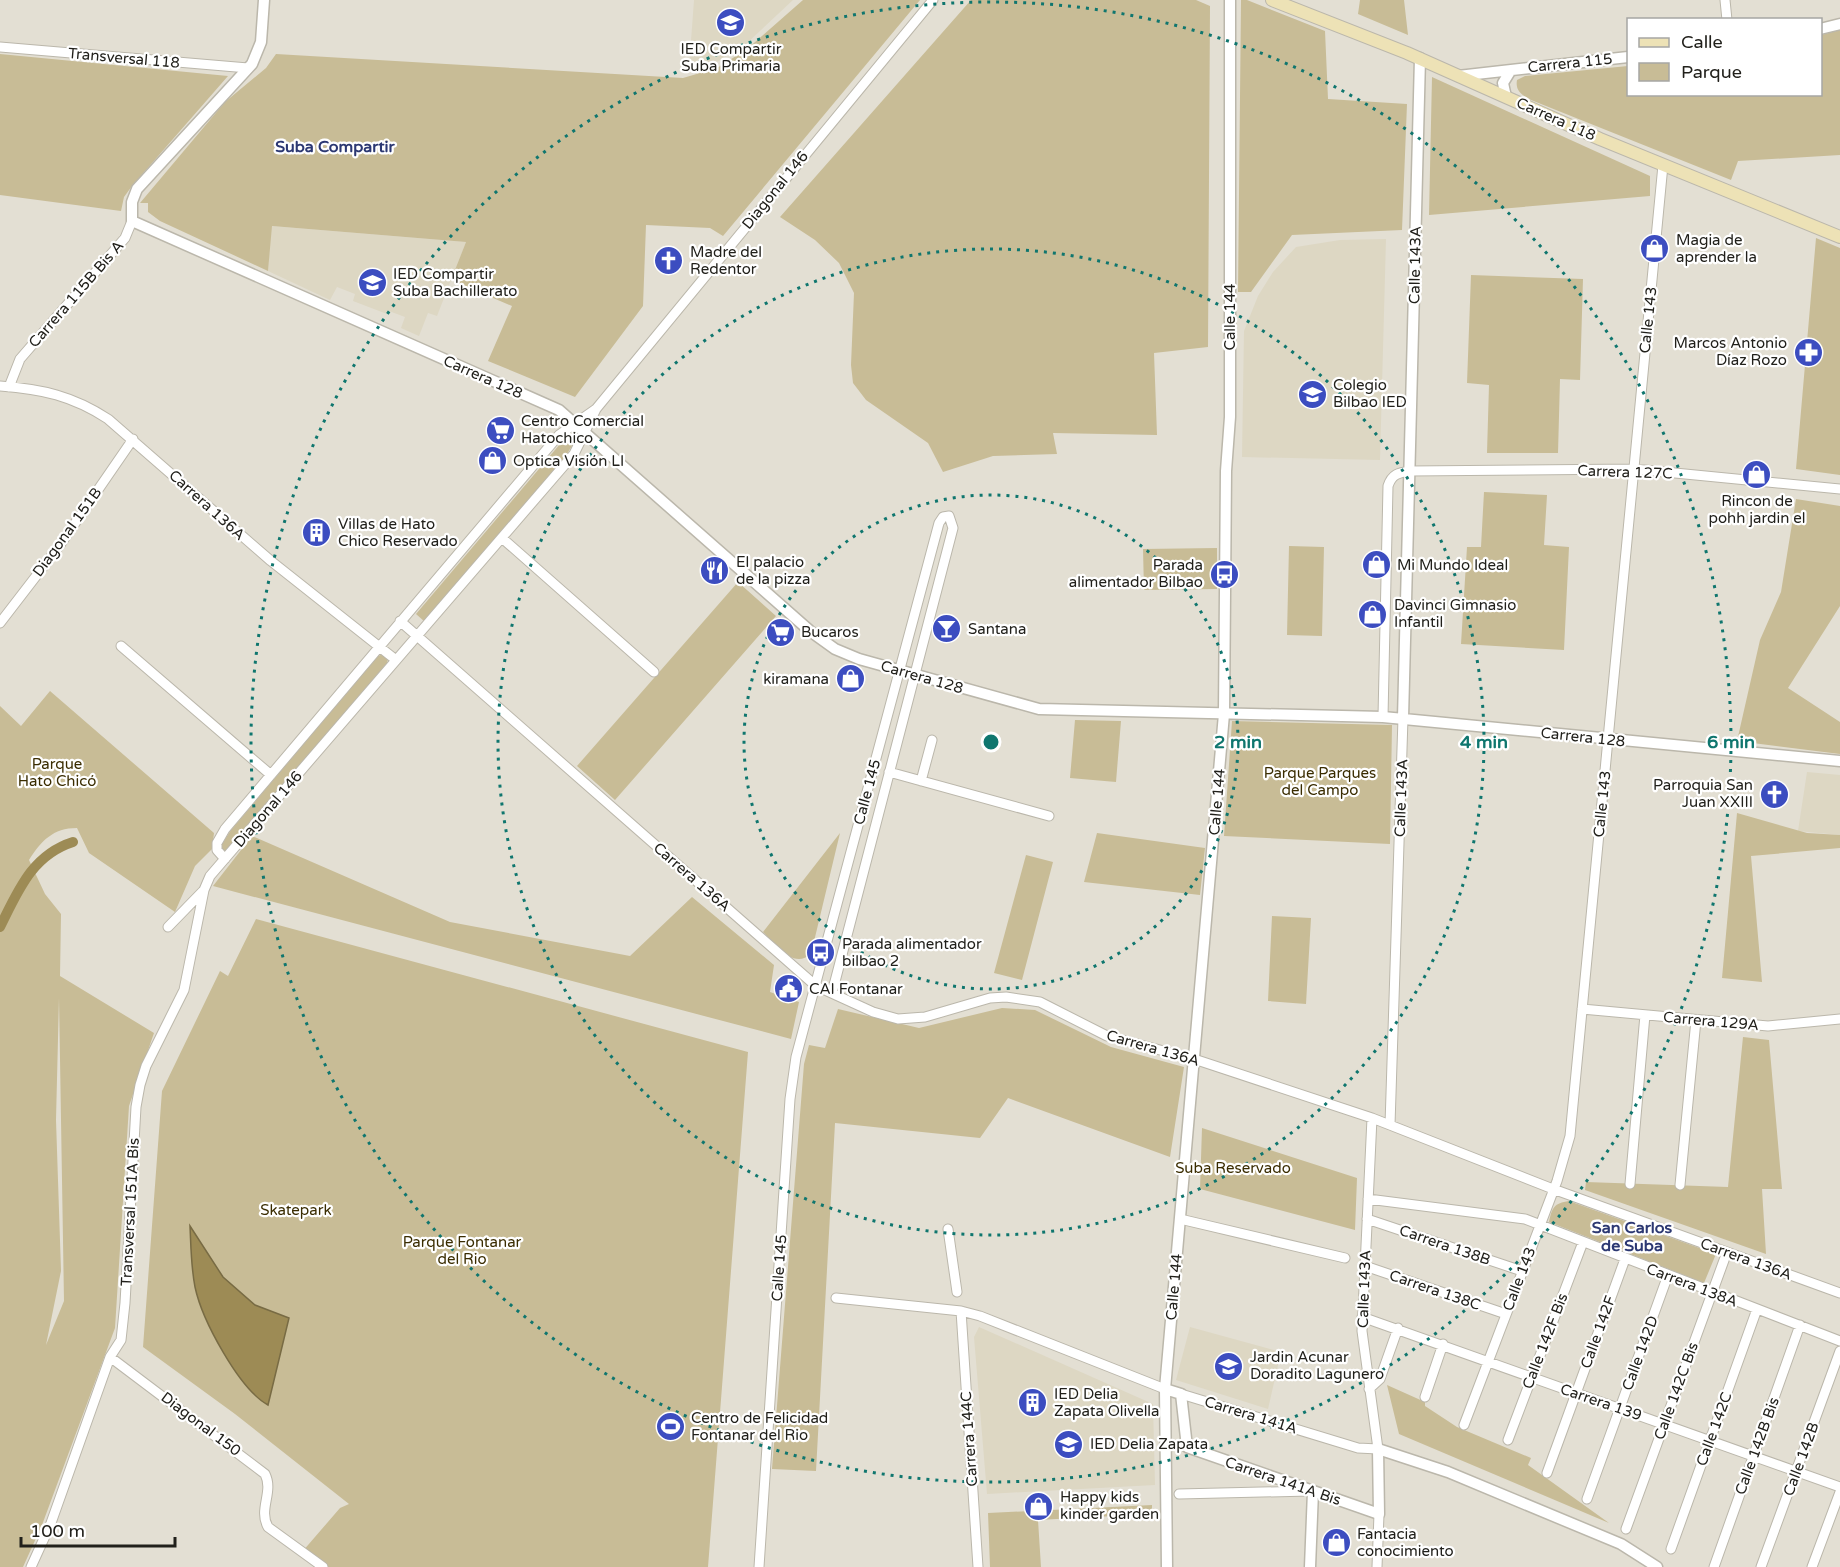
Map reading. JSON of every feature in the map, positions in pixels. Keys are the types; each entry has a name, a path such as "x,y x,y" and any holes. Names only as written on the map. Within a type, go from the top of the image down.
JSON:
{"main road":[{"name":"Carrera 118","path":"1272,0 1420,58 1663,165 1840,237"}],"street":[{"path":"250,66 259,53 264,0"},
{"name":"Diagonal 146","path":"596,409 586,434 574,454 225,859 217,850 221,835 559,435 596,409 933,0"},
{"name":"Calle 144","path":"1167,1567 1165,1389 1224,714 1226,471 1230,417 1230,0"},
{"path":"1725,0 1727,18"},
{"path":"1822,29 1840,24"},
{"name":"Transversal 118","path":"0,47 250,66"},
{"name":"Carrera 115","path":"1458,76 1627,57"},
{"name":"Calle 143A","path":"1390,1125 1420,58"},
{"name":"Carrera 115B Bis A","path":"4,387 20,359 125,238 132,221 132,202 137,189 250,66"},
{"name":"Carrera 115","path":"1506,97 1503,83 1511,70"},
{"name":"Calle 143","path":"1464,1425 1553,1189 1570,1136 1663,165"},
{"name":"Carrera 128","path":"132,221 554,408 575,423 736,568 825,642 845,654 1039,709 1403,718 1840,762"},
{"name":"Carrera 136A","path":"4,387 60,395 84,404 133,439 271,561 396,660"},
{"name":"Diagonal 151B","path":"0,623 60,545 133,439"},
{"name":"Carrera 127C","path":"1410,471 1634,469 1840,489"},
{"path":"1383,717 1388,486 1391,478 1396,474 1410,471"},
{"name":"Calle 145","path":"759,1567 796,1057 939,522 943,517 949,516 953,528 832,993"},
{"path":"502,538 654,672"},
{"name":"Carrera 136A","path":"400,621 816,986 885,1016 911,1019 990,998 1023,999 1051,1006 1107,1036 1194,1059 1372,1118 1553,1189 1840,1293"},
{"path":"121,646 271,775"},
{"path":"921,781 932,741"},
{"path":"889,772 1049,816"},
{"name":"Transversal 151A Bis","path":"31,1567 51,1523 110,1357 121,1340 135,1107 146,1066 184,990 204,890 210,876 225,859"},
{"path":"168,927 204,890"},
{"name":"Carrera 129A","path":"1582,1009 1768,1026 1840,1019"},
{"path":"1630,1184 1645,1015"},
{"path":"1680,1185 1696,1020"},
{"name":"Calle 143A","path":"1372,1118 1362,1317 1378,1449 1377,1567"},
{"name":"Carrera 138A","path":"1368,1199 1489,1213 1540,1224 1624,1259 1840,1341"},
{"path":"1180,1219 1345,1258"},
{"name":"Carrera 138B","path":"1367,1219 1522,1271"},
{"path":"948,1229 957,1292"},
{"name":"Calle 142F Bis","path":"1508,1440 1583,1242"},
{"name":"Calle 142C Bis","path":"1626,1529 1727,1252"},
{"name":"Calle 142F","path":"1547,1473 1624,1259"},
{"name":"Carrera 138C","path":"1365,1266 1506,1314"},
{"name":"Calle 142D","path":"1587,1499 1668,1275"},
{"name":"Carrera 141A","path":"836,1298 961,1311 992,1320 1165,1389 1358,1448 1378,1449 1448,1472 1602,1536 1626,1547 1657,1567"},
{"name":"Calle 142C","path":"1671,1549 1757,1309"},
{"name":"Carrera 144C","path":"961,1311 978,1567"},
{"name":"Carrera 139","path":"1362,1317 1840,1487"},
{"name":"Calle 142B Bis","path":"1714,1567 1800,1326"},
{"path":"1369,1389 1380,1379 1398,1328"},
{"path":"1425,1396 1443,1344"},
{"name":"Calle 142B","path":"1761,1567 1840,1351"},
{"name":"Diagonal 150","path":"110,1357 266,1474 268,1490 263,1519 268,1527 323,1567"},
{"name":"Carrera 141A Bis","path":"1181,1394 1187,1447 1378,1514"},
{"path":"1179,1494 1313,1491 1310,1567"},
{"path":"1812,1567 1840,1492"}],"shaded area":[{"name":"IED Compartir Suba Primaria","path":"694,0 793,0 745,45 715,63 689,68"},
{"name":"IED Compartir Suba Bachillerato","path":"271,226 466,242 437,316 428,313 419,336 401,328 405,317 389,311 387,314 353,301 355,294 337,287 330,300 268,271"},
{"name":"Colegio Bilbao IED","path":"1386,239 1380,460 1242,457 1244,331 1258,296 1273,272 1296,247 1340,240"},
{"path":"1807,772 1840,775 1840,835 1798,831"},
{"path":"190,1226 223,1277 255,1305 289,1318 268,1405 257,1397 234,1369 205,1317 195,1287"},
{"name":"IED Delia Zapata","path":"979,1327 1153,1404 1155,1485 987,1494 974,1337"},
{"name":"Jardin Acunar Doradito Lagunero","path":"1190,1327 1281,1352 1268,1409 1176,1380"}],"green space":[{"path":"803,0 920,0 723,236 710,228 646,225 643,306 575,397 488,361 512,306 451,280 466,242 272,226 268,271 160,221 148,212 148,203 140,203 225,102 266,68 276,54 683,78 717,68 747,49"},
{"path":"971,0 1196,0 1210,6 1208,347 1154,353 1157,435 1053,433 1057,454 993,456 943,472 928,443 866,400 853,383 851,365 854,293 839,263 815,240 780,217"},
{"path":"1241,0 1247,0 1325,31 1328,99 1407,104 1402,230 1292,235 1251,292 1238,292"},
{"path":"1360,0 1404,0 1408,35 1358,14"},
{"path":"1840,30 1840,155 1738,161 1731,180 1531,100 1517,87 1517,80 1525,76 1627,66 1627,96 1822,96 1822,35"},
{"path":"0,54 228,76 132,186 124,197 121,211 0,195"},
{"path":"1432,77 1650,176 1650,196 1429,215"},
{"path":"1816,238 1840,248 1840,475 1796,469"},
{"path":"1471,275 1583,279 1580,380 1560,379 1558,453 1487,453 1489,385 1467,383"},
{"path":"571,431 578,436 562,462 425,622 416,614"},
{"path":"1484,492 1547,495 1544,545 1569,547 1564,650 1461,644 1467,547 1481,547"},
{"path":"1796,499 1840,506 1840,606 1788,688 1840,722 1840,754 1737,741 1760,640 1781,592"},
{"path":"1289,546 1324,547 1322,636 1287,635"},
{"path":"1217,548 1217,589 1144,590 1143,549"},
{"path":"738,582 776,616 615,800 577,766"},
{"path":"383,654 388,659 387,663 227,850 223,850 220,847 231,830 378,656"},
{"name":"Parque Hato Chicó","path":"50,691 214,833 212,849 195,866 175,912 89,853 77,828 61,830 48,837 29,860 45,894 61,914 60,976 154,1033 129,1106 115,1328 42,1525 23,1567 0,1567 0,706 21,726","holes":["59,998 64,1301 46,1345 61,1271 56,1120"]},
{"path":"1075,720 1121,721 1116,782 1070,778"},
{"name":"Parque Parques del Campo","path":"1232,721 1392,725 1390,844 1224,836"},
{"path":"1737,813 1807,833 1840,835 1840,848 1751,856 1762,982 1722,978"},
{"path":"840,833 811,954 798,959 791,957 763,932"},
{"path":"1097,833 1205,848 1200,895 1084,882"},
{"path":"252,836 450,922 630,956 692,897 774,965 770,992 799,1002 791,1039 213,886"},
{"path":"1026,855 1053,862 1022,980 994,973"},
{"path":"1272,916 1311,918 1306,1004 1268,1001"},
{"name":"Parque Fontanar del Rio","path":"256,919 748,1052 708,1567 322,1567 302,1552 340,1508 349,1504 235,1414 143,1347 162,1091 220,971 228,976"},
{"path":"1002,1008 1035,1010 1111,1047 1184,1067 1170,1157 1008,1098 980,1138 835,1123 816,1471 772,1469 804,1064 809,1045 825,1048 838,1009 919,1028"},
{"path":"1743,1037 1769,1040 1782,1189 1762,1189 1766,1254 1585,1190 1586,1182 1728,1187"},
{"name":"Suba Reservado","path":"1202,1128 1357,1178 1355,1230 1200,1189"},
{"path":"1569,1201 1716,1254 1704,1283 1549,1222 1555,1207"},
{"path":"1387,1385 1425,1402 1425,1406 1457,1427 1531,1458 1528,1465 1609,1523 1399,1434"},
{"path":"1152,1505 1152,1514 1038,1520 1041,1567 990,1567 988,1513"}],"waterway":[{"path":"0,927 20,888 37,865 59,848 73,842"}],"place":[{"name":"IED Compartir Suba Primaria","path":"731,22"},
{"name":"Magia de aprender la","path":"1655,249"},
{"name":"Madre del Redentor","path":"669,261"},
{"name":"IED Compartir Suba Bachillerato","path":"372,283"},
{"name":"Marcos Antonio Díaz Rozo","path":"1808,352"},
{"name":"Colegio Bilbao IED","path":"1312,394"},
{"name":"Centro Comercial Hatochico","path":"500,430"},
{"name":"Optica Visión LI","path":"492,461"},
{"name":"Rincon de pohh jardin el","path":"1757,474"},
{"name":"Villas de Hato Chico Reservado","path":"317,533"},
{"name":"Mi Mundo Ideal","path":"1376,565"},
{"name":"El palacio de la pizza","path":"715,571"},
{"name":"Parada alimentador Bilbao","path":"1224,574"},
{"name":"Davinci Gimnasio Infantil","path":"1373,614"},
{"name":"Santana","path":"947,629"},
{"name":"Bucaros","path":"780,632"},
{"name":"kiramana","path":"850,679"},
{"name":"Parroquia San Juan XXIII","path":"1774,794"},
{"name":"Parada alimentador bilbao 2","path":"821,953"},
{"name":"CAI Fontanar","path":"788,989"},
{"name":"Jardin Acunar Doradito Lagunero","path":"1229,1366"},
{"name":"IED Delia Zapata Olivella","path":"1033,1403"},
{"name":"Centro de Felicidad Fontanar del Rio","path":"670,1427"},
{"name":"IED Delia Zapata","path":"1069,1444"},
{"name":"Happy kids kinder garden","path":"1039,1506"},
{"name":"Fantacia conocimiento","path":"1336,1543"}],"district":[{"name":"Suba Compartir","path":"335,147"},
{"name":"San Carlos de Suba","path":"1632,1237"}],"park label":[{"name":"Skatepark","path":"296,1210"}]}
